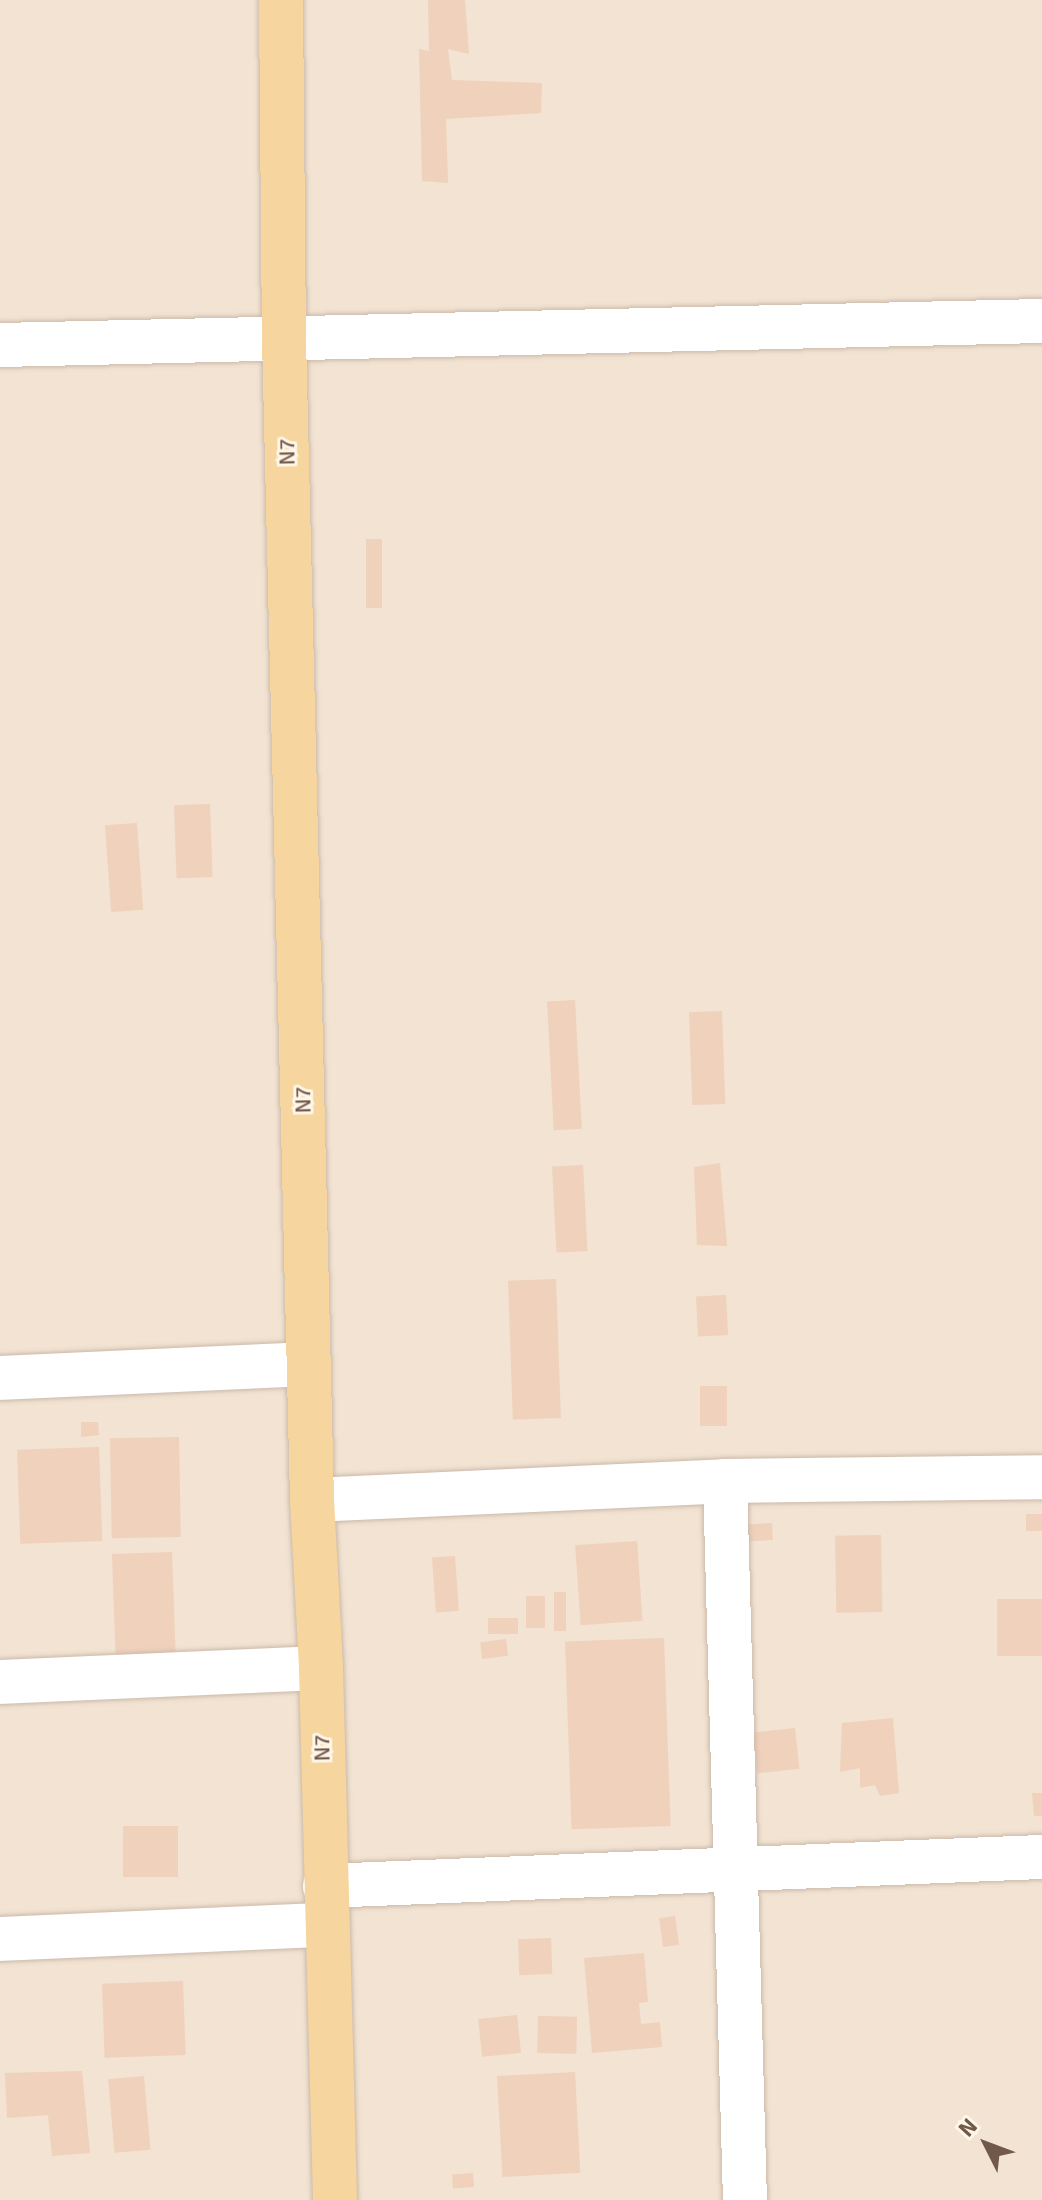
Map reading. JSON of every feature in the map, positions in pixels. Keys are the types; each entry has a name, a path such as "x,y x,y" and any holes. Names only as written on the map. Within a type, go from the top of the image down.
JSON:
{"main road":[{"name":"N7","path":"281,0 284,338 312,1500 321,1668 335,2200"}],"street":[{"path":"0,345 1042,321"},
{"path":"0,1378 309,1364"},
{"path":"312,1500 725,1481 1042,1477"},
{"path":"725,1481 745,2200"},
{"path":"0,1682 321,1668"},
{"path":"0,1939 325,1906 736,1872 1042,1857"}],"shaded area":[{"path":"0,0 1042,0 1042,2200 0,2200"}],"building":[{"path":"428,0 465,0 469,54 448,49 452,80 542,83 541,113 446,119 448,183 422,181 419,49 429,51"},
{"path":"366,539 382,539 382,608 366,608"},
{"path":"210,804 213,877 177,878 174,805"},
{"path":"137,823 143,910 111,912 105,825"},
{"path":"575,1000 582,1129 554,1130 547,1001"},
{"path":"722,1011 725,1104 692,1105 689,1012"},
{"path":"720,1163 727,1246 697,1245 694,1167"},
{"path":"583,1165 588,1251 557,1253 552,1167"},
{"path":"556,1279 561,1418 513,1420 508,1281"},
{"path":"726,1295 728,1335 698,1337 696,1297"},
{"path":"700,1386 727,1386 727,1426 700,1426"},
{"path":"81,1422 98,1422 99,1435 81,1437"},
{"path":"179,1437 181,1537 112,1538 110,1438"},
{"path":"99,1447 102,1541 20,1544 17,1450"},
{"path":"1026,1514 1042,1514 1042,1531 1026,1531"},
{"path":"772,1523 773,1540 741,1542 740,1525"},
{"path":"881,1535 882,1612 836,1613 835,1536"},
{"path":"637,1541 643,1621 581,1625 575,1545"},
{"path":"172,1552 176,1661 116,1663 112,1554"},
{"path":"455,1556 459,1611 436,1612 432,1558"},
{"path":"554,1592 566,1592 566,1631 554,1631"},
{"path":"526,1596 545,1596 545,1628 526,1628"},
{"path":"997,1599 1042,1599 1042,1656 997,1656"},
{"path":"488,1618 518,1618 518,1634 488,1634"},
{"path":"664,1638 671,1826 572,1829 565,1641"},
{"path":"506,1639 508,1656 482,1659 480,1642"},
{"path":"893,1718 899,1793 880,1796 875,1785 860,1788 860,1768 840,1772 842,1723"},
{"path":"795,1728 799,1769 758,1773 753,1732"},
{"path":"1032,1793 1042,1793 1042,1816 1034,1816"},
{"path":"123,1826 178,1826 178,1877 123,1877"},
{"path":"675,1916 679,1945 663,1947 659,1918"},
{"path":"551,1938 552,1974 519,1975 518,1939"},
{"path":"644,1953 648,2002 639,2003 641,2024 660,2022 662,2047 592,2053 584,1958"},
{"path":"183,1981 186,2055 105,2058 102,1984"},
{"path":"517,2015 521,2053 482,2057 478,2019"},
{"path":"538,2016 577,2017 576,2054 537,2053"},
{"path":"82,2071 90,2153 52,2156 48,2115 7,2118 5,2073"},
{"path":"575,2072 580,2173 502,2177 497,2076"},
{"path":"144,2076 150,2150 115,2153 108,2079"},
{"path":"473,2173 474,2187 453,2188 452,2174"}]}
